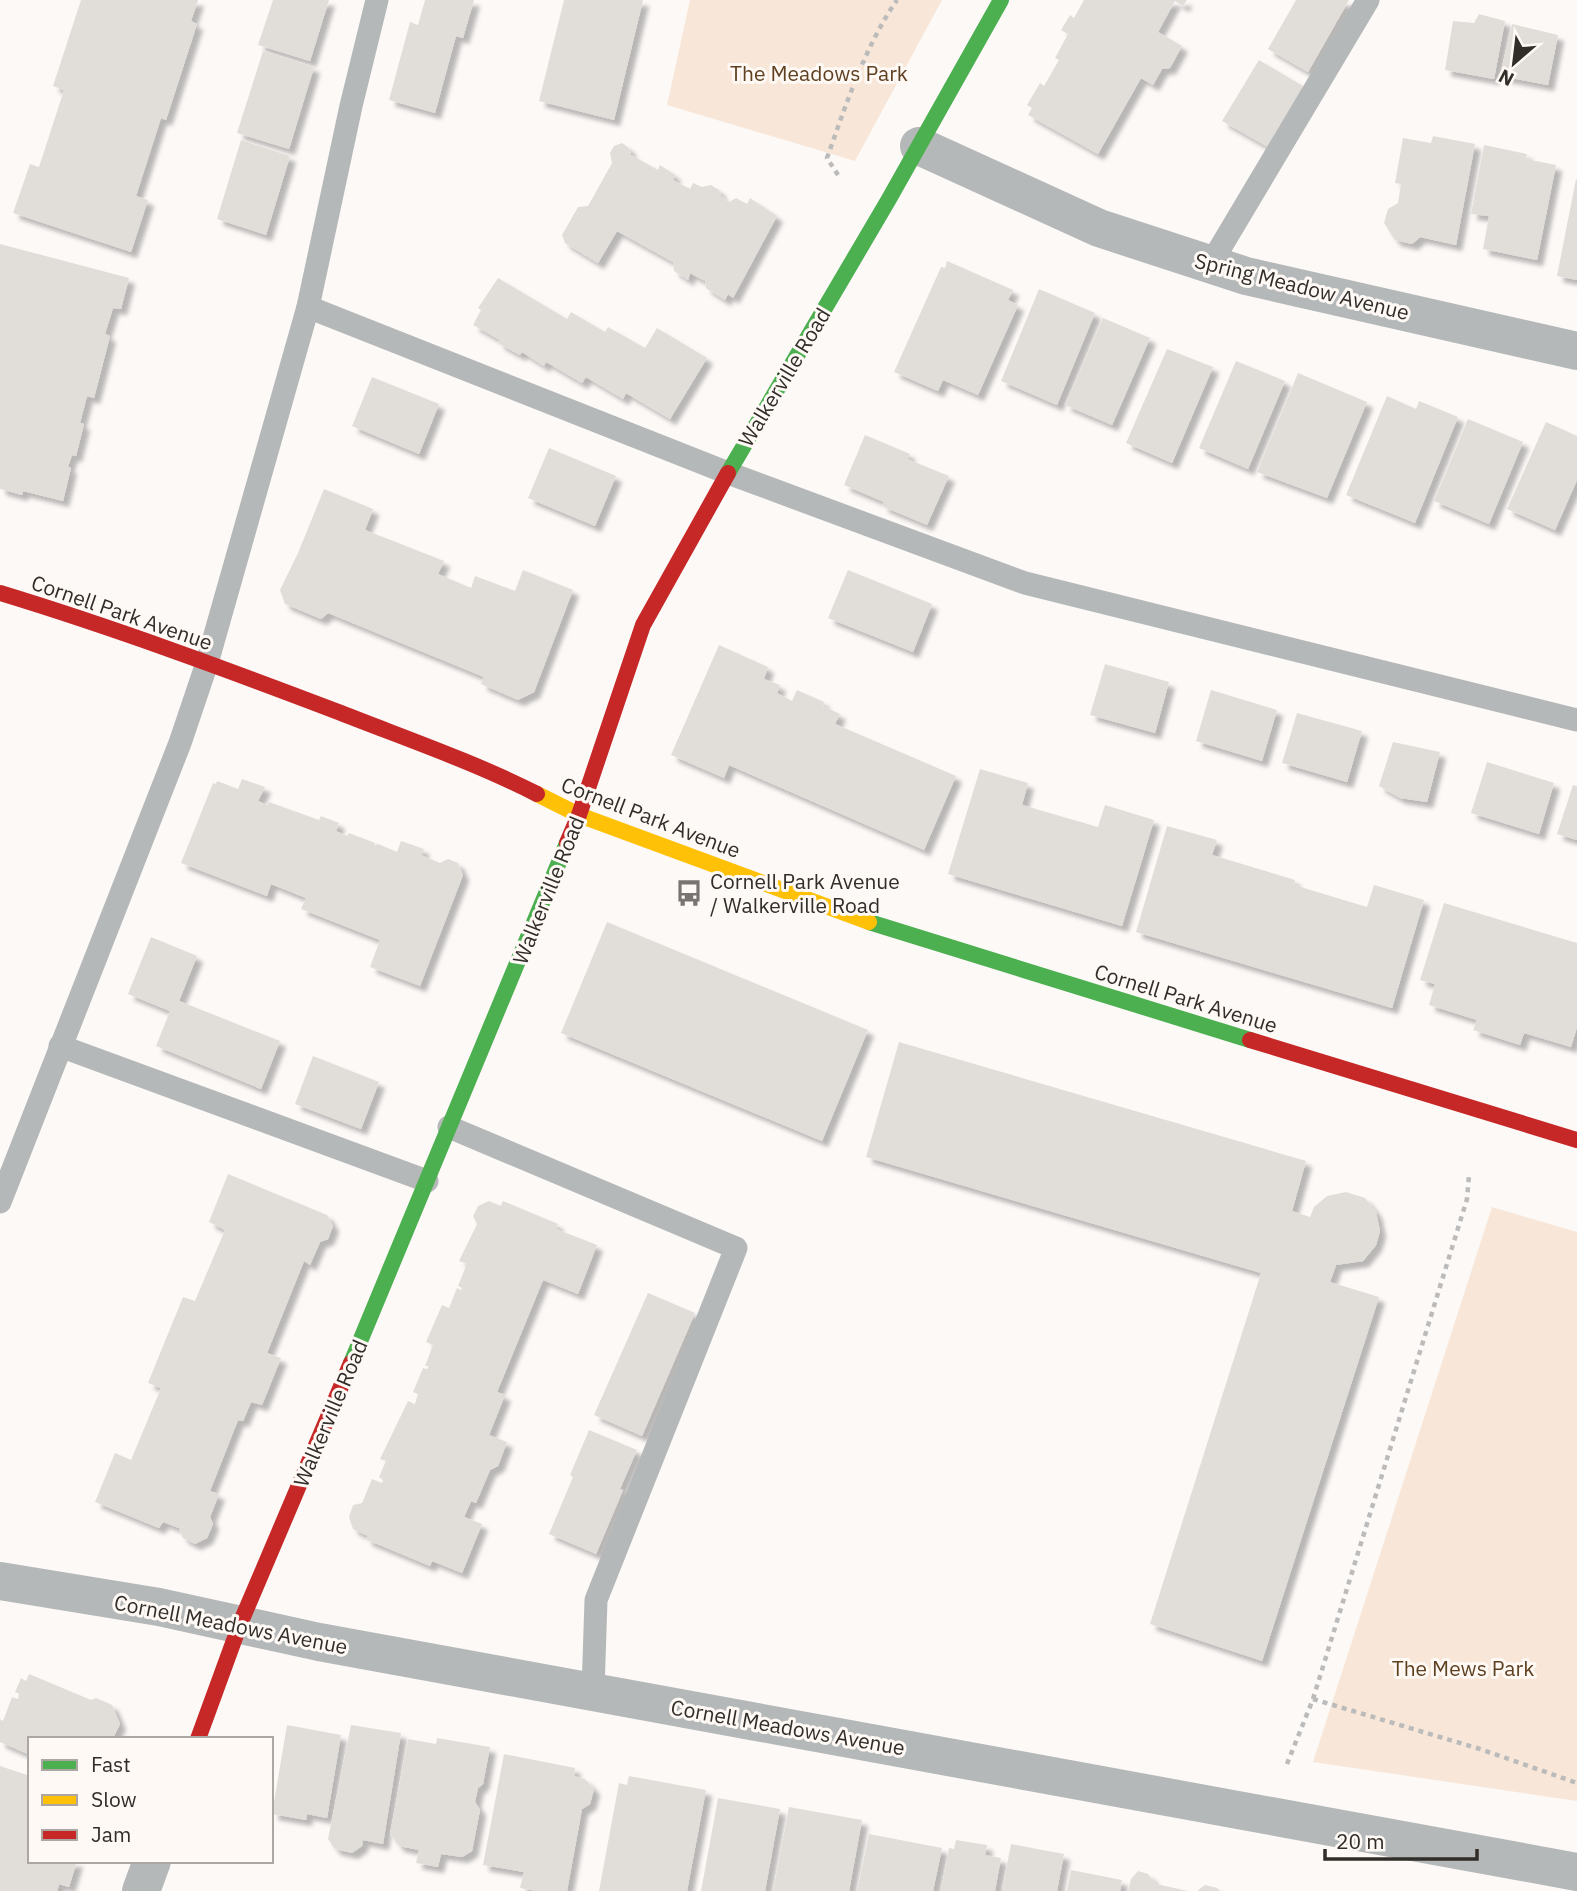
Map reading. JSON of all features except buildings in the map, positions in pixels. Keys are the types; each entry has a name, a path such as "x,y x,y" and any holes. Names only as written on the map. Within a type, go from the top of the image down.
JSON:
{"street":[{"name":"Walkerville Road","path":"199,1737 240,1624 579,815 642,625 1001,0"},
{"name":"Spring Meadow Avenue","path":"919,146 1099,229 1210,265 1246,276 1577,351"},
{"name":"Cornell Park Avenue","path":"0,593 85,619 207,663 496,773 579,815 897,932 1577,1140"},
{"name":"Cornell Meadows Avenue","path":"0,1581 159,1607 319,1642 1577,1872"},
{"path":"141,1891 151,1863"}],"lane":[{"path":"0,1202 180,743 207,663 308,307 351,106 377,0"},
{"path":"1210,265 1368,0"},
{"path":"308,307 727,473 1025,583 1577,720"},
{"path":"60,1046 427,1181"},
{"path":"449,1127 736,1248 596,1600 593,1691"}],"path":[{"path":"838,175 827,158 852,90 888,13 897,0"},
{"path":"1287,1764 1313,1699 1466,1199 1469,1176"},
{"path":"1313,1699 1480,1749 1577,1783"}],"green space":[{"name":"The Meadows Park","path":"690,0 942,0 855,161 667,105"},
{"name":"The Mews Park","path":"1492,1207 1577,1232 1577,1801 1313,1762"}],"traffic: fast":[{"path":"728,473 889,199 1001,0"},
{"path":"351,1363 567,843"},
{"path":"869,922 1250,1040"}],"traffic: slow":[{"path":"537,794 579,815 869,922"}],"traffic: jam":[{"path":"567,843 579,815 643,625 728,473"},
{"path":"0,593 129,635 256,681 440,751 537,794"},
{"path":"1250,1040 1577,1140"},
{"path":"199,1737 240,1624 351,1363"}],"place":[{"name":"Cornell Park Avenue / Walkerville Road","path":"689,893"}]}
